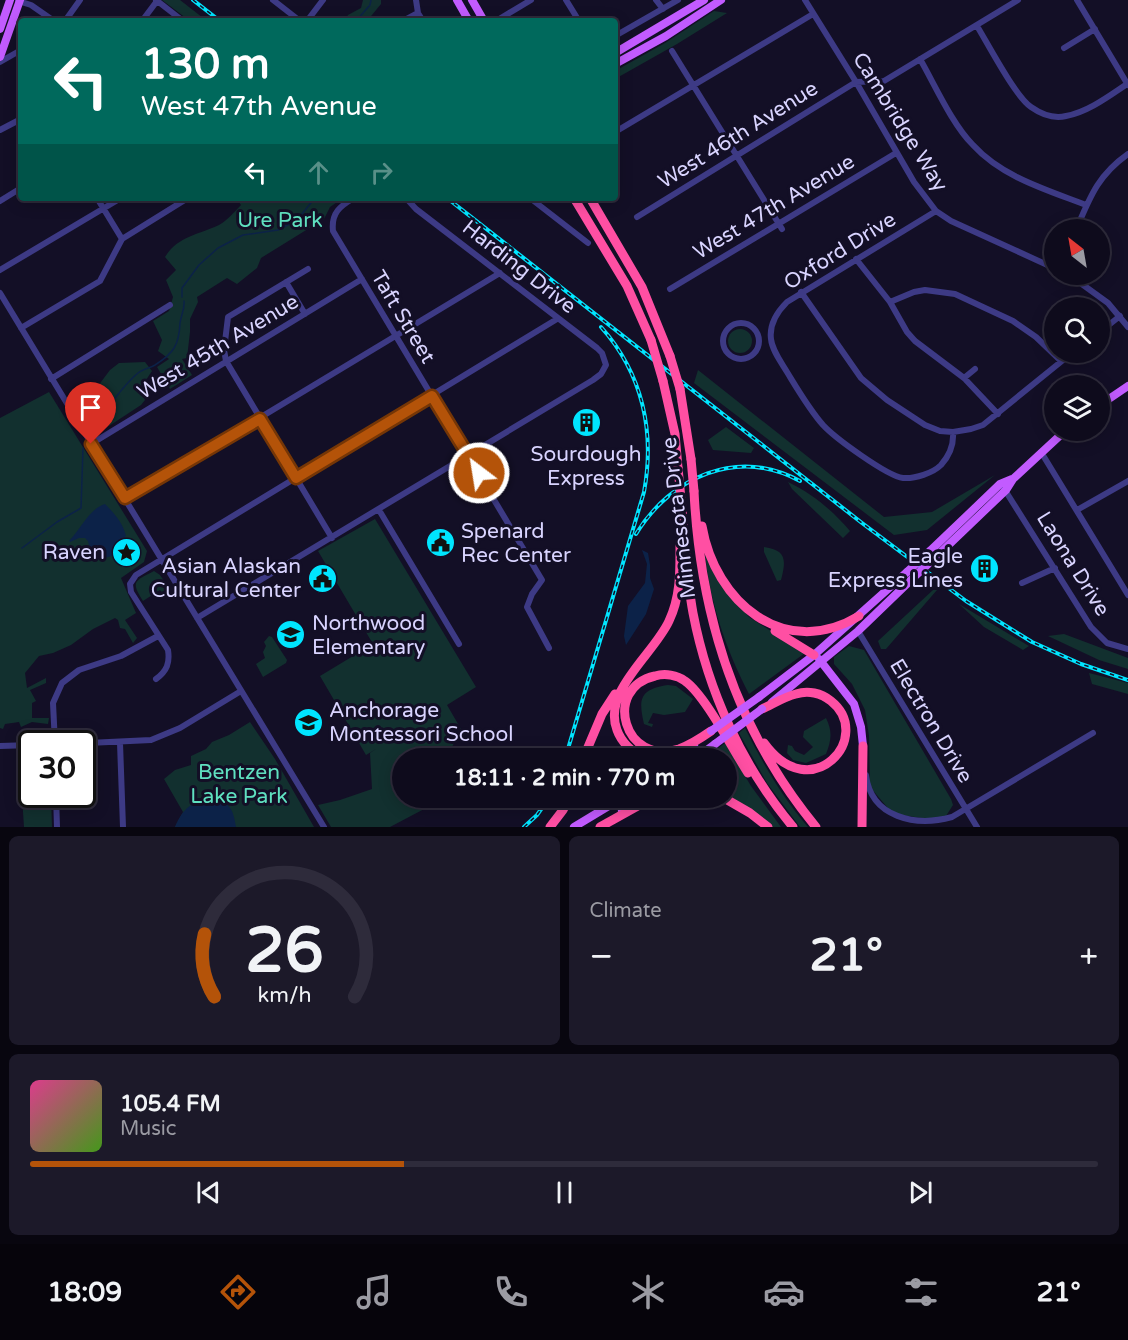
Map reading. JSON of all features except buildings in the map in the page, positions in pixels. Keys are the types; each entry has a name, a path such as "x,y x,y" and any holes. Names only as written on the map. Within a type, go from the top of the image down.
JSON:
{"highway":[{"name":"Minnesota Drive","path":"576,201 627,286 651,340 663,381 675,434 689,592 704,659 736,740 772,801 793,827"},
{"name":"Minnesota Drive","path":"592,201 642,287 670,356 680,388 691,459 700,563 708,608 727,670 750,722 782,783 816,827"},
{"path":"694,491 708,551 729,589 755,617 814,655"},
{"path":"588,748 602,714 660,637 676,603 680,579 681,499"},
{"path":"744,606 776,627 800,632 813,633 830,629 859,616"},
{"path":"628,748 618,733 614,719 617,698 632,674"},
{"path":"711,732 678,749 652,751 635,740 627,729 624,717 626,703 635,687 649,677 668,675 686,681 711,714 751,778 772,801"},
{"path":"750,722 772,753 791,767 805,770 817,769 829,763 839,752 844,739 844,723 838,709 828,699 814,693 797,693 762,709"},
{"path":"862,827 863,746"},
{"path":"737,806 768,827"},
{"path":"550,827 564,808"},
{"path":"598,827 633,808"}],"main road":[{"path":"0,29 16,0"},
{"path":"0,57 16,0"},
{"path":"457,0 467,18"},
{"path":"472,0 482,18"},
{"path":"618,51 704,0"},
{"path":"618,62 666,36 721,0"},
{"path":"1110,398 1128,386"},
{"path":"690,748 814,655 910,575 1053,441"},
{"path":"710,748 823,662 858,631 910,575"},
{"path":"858,631 859,616"},
{"path":"814,655 823,662 854,704 861,727 863,746"},
{"path":"574,827 605,808"},
{"path":"598,827 626,808"}],"street":[{"path":"16,0 31,5 50,18"},
{"path":"67,18 80,0"},
{"path":"144,18 157,0 179,18"},
{"path":"273,0 296,18"},
{"path":"310,18 323,0"},
{"path":"416,0 421,18"},
{"path":"501,18 531,0"},
{"path":"566,0 577,18"},
{"path":"656,0 663,9"},
{"path":"618,34 678,0"},
{"name":"Cambridge Way","path":"805,0 856,82 896,153 936,211 951,221 1044,263"},
{"path":"856,82 884,81 1018,0"},
{"path":"976,26 1029,106 1047,116 1064,117 1101,102 1128,84 1077,0"},
{"path":"409,18 418,13"},
{"path":"618,130 813,14"},
{"path":"1064,48 1095,29"},
{"path":"672,51 780,226"},
{"path":"0,62 18,52"},
{"path":"920,59 962,131 985,157 1015,177 1086,206"},
{"name":"West 46th Avenue","path":"637,217 856,82"},
{"path":"0,130 18,121"},
{"name":"West 47th Avenue","path":"670,289 780,226 896,153"},
{"path":"1081,219 1092,190 1115,163 1128,154"},
{"path":"0,201 18,190"},
{"path":"99,201 122,239"},
{"path":"0,270 116,201"},
{"path":"21,328 100,281 122,239 183,201"},
{"name":"Taft Street","path":"349,201 339,207 333,219 332,226 336,236 542,579 527,607 549,648"},
{"name":"Harding Drive","path":"409,201 416,209 597,348 605,359 606,365 601,374 593,380 483,446"},
{"path":"534,201 588,243"},
{"name":"Oxford Drive","path":"771,340 776,314 787,302 936,211"},
{"path":"856,259 890,302 907,332 915,341 964,378 998,414"},
{"path":"308,269 230,316 226,323 224,350 226,361 332,538"},
{"path":"125,498 500,273"},
{"name":"West 45th Avenue","path":"91,444 362,279"},
{"path":"286,282 305,314"},
{"path":"1085,285 1120,316 1128,327"},
{"path":"890,302 925,290 955,294 1013,321 1044,345"},
{"path":"801,292 861,378 925,425 940,431 954,432 983,424 1059,363"},
{"path":"0,293 324,827"},
{"path":"51,379 170,305"},
{"path":"1110,324 1120,316"},
{"path":"156,679 164,673 169,660 168,650 131,592 130,584 136,575 557,319"},
{"path":"740,323 755,330 758,340 758,346 752,355 741,359 731,356 723,342 726,331 740,323"},
{"path":"758,340 771,340 776,353 805,401 824,425 835,436 886,472 902,478 919,477 939,467 950,455 954,432"},
{"path":"964,378 975,369"},
{"path":"197,618 483,446"},
{"path":"479,473 483,446"},
{"path":"1041,452 1128,595"},
{"path":"1077,510 1128,481"},
{"name":"Laona Drive","path":"1003,487 1091,627 1107,643 1128,649"},
{"path":"379,510 459,644"},
{"path":"1022,584 1054,568"},
{"name":"Electron Drive","path":"858,631 977,827"},
{"path":"54,730 53,703 62,683 79,670 121,656 158,636"},
{"path":"96,743 150,740 170,733 241,691"},
{"path":"863,746 871,792 884,811 897,820 912,825 928,825 946,820 1093,733"},
{"path":"120,743 123,827"},
{"path":"0,746 18,745"},
{"path":"56,808 57,827"}],"green space":[{"path":"162,0 180,0 203,18 186,18"},
{"path":"363,0 381,0 381,4 369,18 346,18 361,8"},
{"path":"714,11 727,13 618,77 618,69 665,43"},
{"name":"Ure Park","path":"238,201 339,201 330,207 324,219 261,258 257,268 237,284 227,278 197,297 198,302 190,319 187,358 182,359 192,375 170,389 157,367 169,359 158,351 162,340 153,321 169,311 173,297 166,280 176,270 165,257 182,240 219,225 241,205"},
{"path":"740,329 749,332 752,341 749,350 740,353 731,350 728,341 731,332"},
{"path":"145,362 152,371 144,383 145,400 109,426 105,414 92,394 110,370 119,363"},
{"path":"698,370 884,517 932,512 995,475 927,530 894,535 694,383"},
{"path":"49,392 147,551 144,562 121,578 136,613 125,620 137,638 133,643 115,618 93,629 71,645 39,656 25,673 27,688 46,678 46,683 30,690 36,701 32,703 32,718 49,718 48,724 32,722 21,727 19,722 5,724 3,729 0,728 0,418"},
{"path":"726,427 754,448 751,453 713,450 708,440"},
{"path":"788,482 822,503 850,531 843,538 792,489"},
{"path":"375,519 476,687 447,705 461,729 452,748 392,748 392,808 426,808 390,827 331,827 318,805 372,789 370,753 376,749 366,755 320,676 373,644 318,551"},
{"path":"704,547 734,600 749,617 805,653 749,694 719,623"},
{"path":"764,547 772,548 781,554 784,567 781,580 777,581"},
{"path":"154,571 160,575 173,594 166,598 160,590 143,601 136,582"},
{"path":"933,590 937,590 886,649 881,649 878,641"},
{"path":"959,604 1029,646 1023,650 984,627"},
{"path":"1064,634 1128,658 1128,669 1099,660 1048,636"},
{"path":"269,636 287,660 286,663 263,677 256,664 265,658 264,642"},
{"path":"849,646 864,650 951,799 953,805 946,816 937,820 893,814 870,787 869,736 865,710 852,684 834,664 834,657"},
{"path":"1089,673 1128,683 1128,694 1092,684"},
{"path":"668,685 676,686 693,699 685,712 664,715 653,713 648,723 653,724 652,727 644,724 641,708 643,697 652,689"},
{"path":"826,718 830,736 826,754 806,763 793,760 787,753 788,745 804,755 813,747 803,737 804,731"},
{"name":"Bentzen Lake Park","path":"250,722 275,759 314,827 175,827 183,812 164,779 175,770 191,765 191,756 206,749 212,742"},
{"path":"745,728 774,780 808,827 800,827 767,783 739,733"},
{"path":"725,743 728,748 718,748"},
{"path":"737,763 781,827 771,827 737,804"},
{"path":"23,808 51,808 52,827 24,827"}],"water":[{"path":"105,504 123,527 126,536 123,539 127,544 135,545 141,555 139,558 129,551 101,559 90,550 85,538 69,541 94,510"},
{"path":"642,550 648,553 650,578 654,589 646,614 626,645 624,636 628,606 645,583 647,564"},
{"path":"211,797 229,807 234,815 236,827 175,827 181,815 189,807"}],"waterway":[{"path":"359,18 370,5 371,0"},
{"path":"182,297 182,288 199,265 218,248 243,235 278,230 297,220 313,201"},
{"path":"91,432 126,385 140,372 161,361 174,348 177,343 184,301"},
{"path":"22,548 57,522 81,508 83,448"}],"railway":[{"path":"193,0 216,18"},
{"path":"451,201 862,523 966,601 1032,642 1081,664 1128,680"},
{"path":"568,748 644,492 647,470 646,426 636,384 627,364 601,327"},
{"path":"636,534 668,497 687,483 708,473 730,468 753,467 776,471 800,481"},
{"path":"524,827 542,808"}],"place":[{"name":"Sourdough Express","path":"586,423"},
{"name":"Spenard Rec Center","path":"440,543"},
{"name":"Raven","path":"126,552"},
{"name":"Eagle Express Lines","path":"984,568"},
{"name":"Asian Alaskan Cultural Center","path":"322,578"},
{"name":"Northwood Elementary","path":"291,635"},
{"name":"Anchorage Montessori School","path":"308,722"}],"route":[{"path":"91,444 125,498 260,419 296,478 432,396 479,473"}]}
